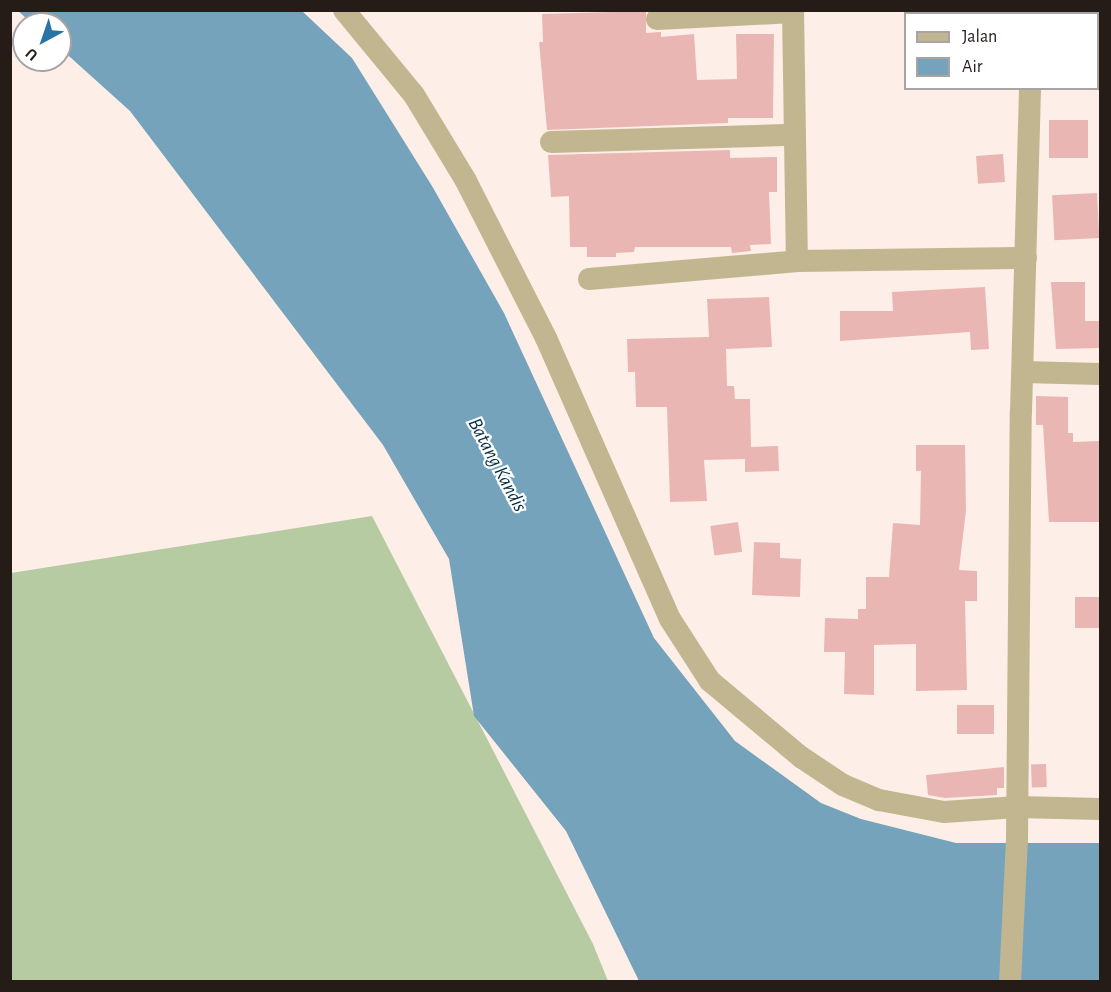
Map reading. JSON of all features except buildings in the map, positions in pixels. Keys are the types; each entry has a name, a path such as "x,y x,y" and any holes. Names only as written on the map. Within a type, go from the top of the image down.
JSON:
{"street":[{"path":"344,10 414,95 466,181 546,338 670,619 710,681 767,731 843,785 879,800 944,812 1017,807 1101,809"},
{"path":"657,19 793,11 792,135 797,261"},
{"path":"1010,981 1017,840 1023,372 1030,90"},
{"path":"551,142 792,135"},
{"path":"589,279 797,261 1026,258"},
{"path":"1023,372 1101,374"}],"green space":[{"path":"372,516 593,944 608,981 11,982 11,573"}],"water":[{"name":"Batang Kandis","path":"302,11 352,58 432,186 504,313 654,638 735,741 821,803 861,819 956,843 1100,843 1100,981 639,981 566,831 474,716 449,559 383,445 130,111 72,59 72,12 19,12"}]}
